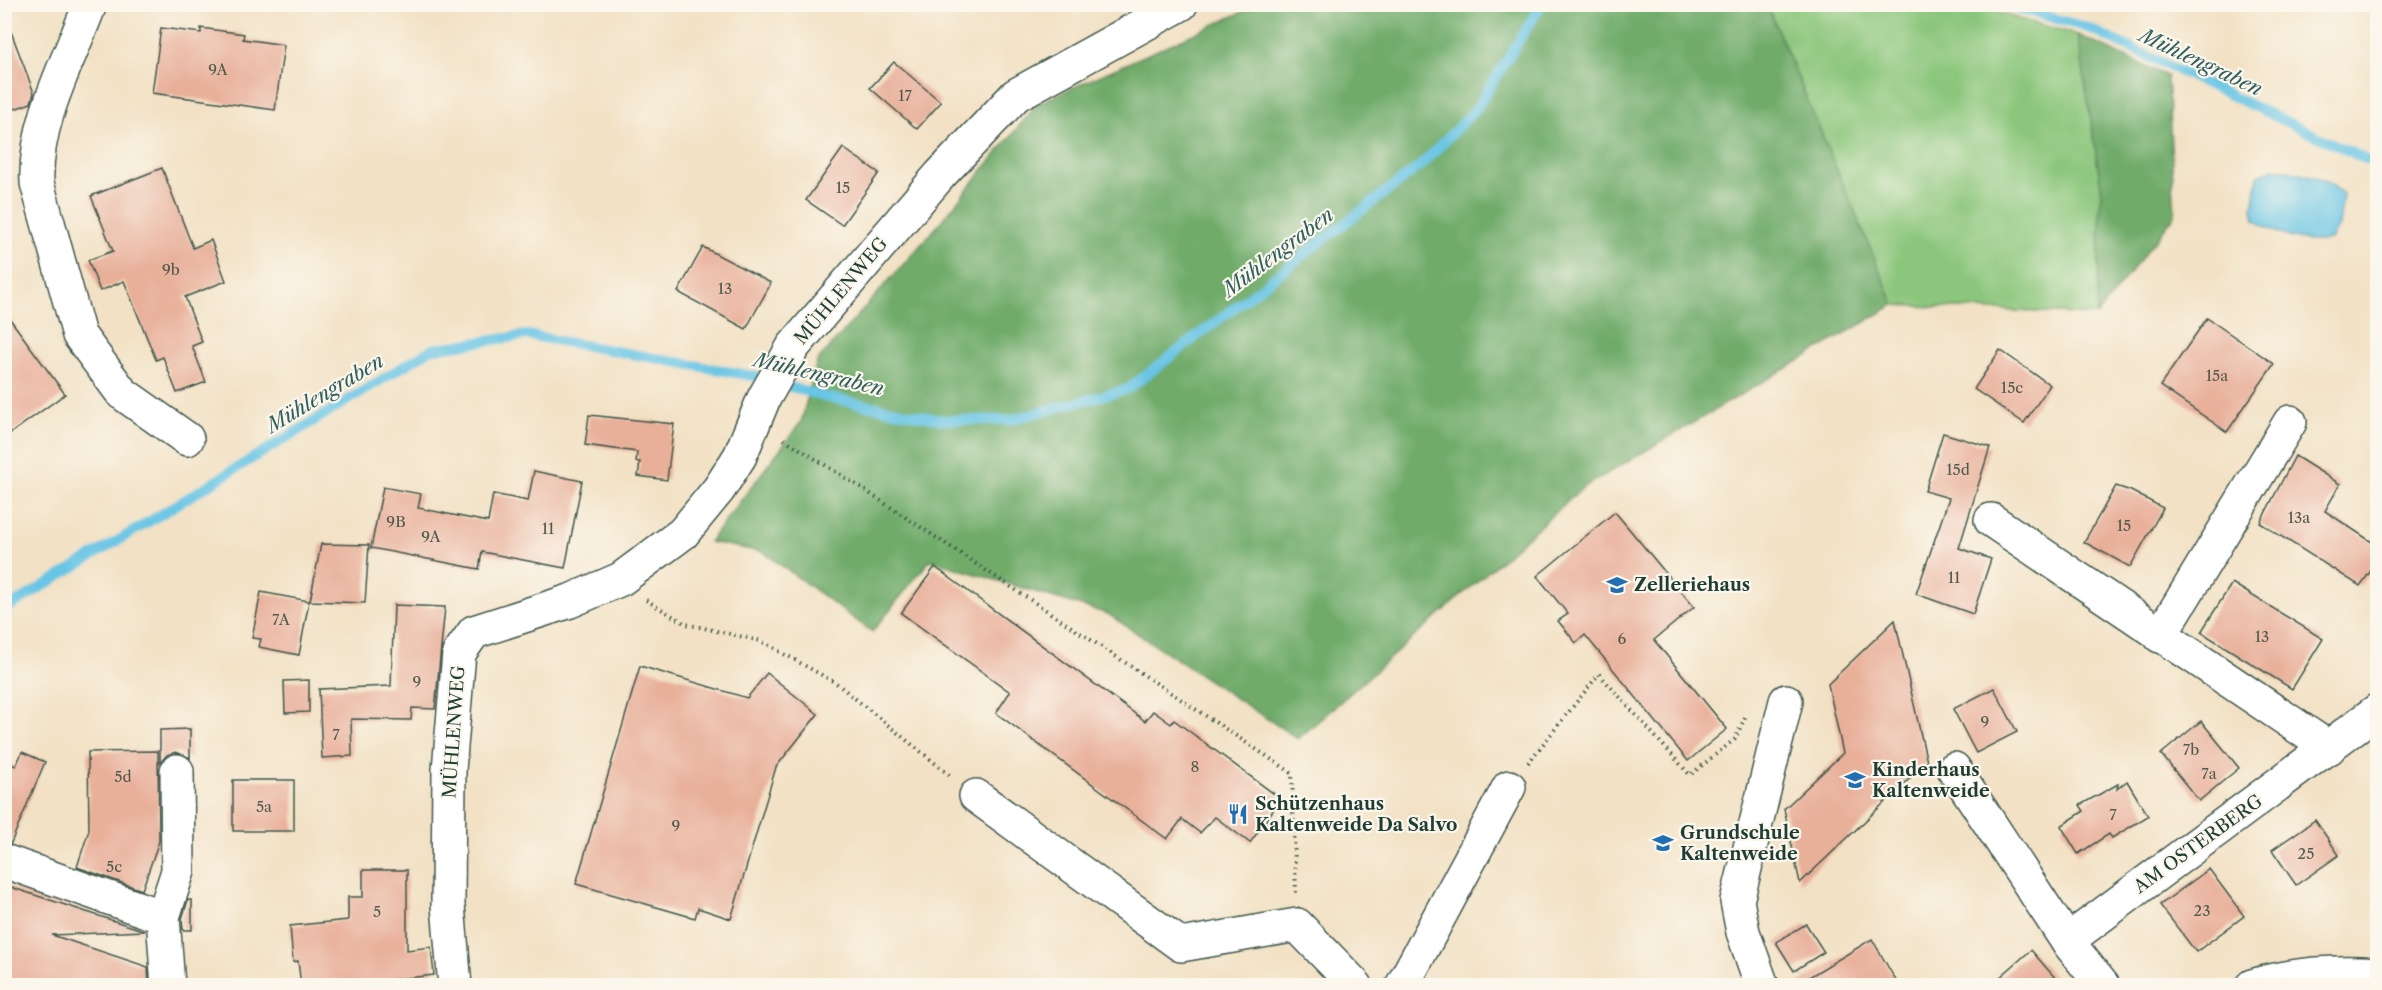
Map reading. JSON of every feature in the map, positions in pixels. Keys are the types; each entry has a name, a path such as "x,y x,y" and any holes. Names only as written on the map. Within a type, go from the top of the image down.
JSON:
{"street":[{"path":"90,4 41,129 35,158 37,183 79,335 122,393 187,440"},
{"name":"MÜHLENWEG","path":"455,986 448,905 448,849 449,770 459,652 474,632 570,601 621,579 683,533 719,489 740,456 759,410 793,347 940,175 1016,95 1181,4"},
{"path":"2160,636 2290,422"},
{"path":"1991,520 2329,748"},
{"path":"1762,986 1743,932 1737,901 1786,701"},
{"name":"AM OSTERBERG","path":"2067,941 2378,711"},
{"path":"1954,769 2067,941 2103,986"},
{"path":"168,986 163,917 178,871 177,771"},
{"path":"1402,986 1509,787"},
{"path":"976,796 1181,945 1297,925 1356,986"},
{"path":"4,861 163,917"},
{"path":"2252,986 2270,980 2351,972 2378,974"}],"path":[{"path":"759,410 863,489 1292,773 1297,925"},
{"path":"621,579 643,598 686,624 761,641 836,683 976,796"},
{"path":"1509,787 1599,674 1690,775 1735,739 1747,713"}],"green space":[{"path":"1258,5 1767,5 1894,305 1584,487 1298,739 1108,614 930,560 872,632 763,552 709,542 801,422 817,361 934,230 1038,103"},
{"path":"1767,5 1970,5 2078,35 2101,187 2097,315 1894,305"},
{"path":"2078,35 2167,76 2175,215 2097,315 2101,187"}],"water":[{"path":"2273,168 2320,179 2343,195 2339,225 2331,240 2310,241 2291,238 2255,220 2253,208 2258,176"}],"building":[{"path":"4,21 7,21 34,93 31,103 4,113"},
{"path":"161,28 201,33 201,28 244,34 243,39 284,45 275,110 152,93"},
{"path":"894,62 941,102 917,129 870,88"},
{"path":"843,148 879,173 842,225 806,200"},
{"path":"162,168 193,248 211,240 226,281 185,297 202,342 192,346 206,382 177,393 163,357 156,360 124,281 100,291 88,260 113,251 91,196"},
{"path":"703,247 771,283 746,329 678,292"},
{"path":"4,311 65,394 4,438"},
{"path":"2207,318 2274,364 2227,432 2160,386"},
{"path":"2000,350 2050,385 2024,423 1974,389"},
{"path":"589,415 674,424 667,480 638,476 640,462 636,462 637,452 585,445"},
{"path":"1943,433 1990,447 1959,548 1991,559 1973,614 1916,594 1949,498 1925,491"},
{"path":"2295,456 2340,484 2325,511 2378,546 2378,561 2360,586 2260,523"},
{"path":"534,471 582,481 565,568 482,552 479,569 371,548 383,487 421,494 418,508 488,522 493,494 528,501"},
{"path":"2116,486 2131,491 2163,508 2130,567 2084,542"},
{"path":"1615,512 1694,607 1654,640 1727,729 1688,761 1585,635 1576,643 1558,621 1568,614 1537,576"},
{"path":"321,544 369,545 365,603 310,601"},
{"path":"935,567 1145,721 1153,711 1171,724 1174,720 1281,799 1250,843 1215,817 1200,833 1182,819 1167,839 996,713 1010,692 901,613"},
{"path":"2232,583 2323,639 2292,689 2201,632"},
{"path":"261,592 309,601 299,655 259,647 261,639 252,638"},
{"path":"394,605 445,607 435,709 412,708 411,720 351,719 352,756 322,758 319,689 391,686"},
{"path":"1895,620 1927,762 1800,883 1784,809 1843,753 1828,684"},
{"path":"640,666 747,698 767,673 818,714 776,767 731,919 698,908 695,918 576,884"},
{"path":"309,680 309,712 285,713 284,681"},
{"path":"1994,688 2017,732 1976,753 1953,709"},
{"path":"2201,721 2239,768 2199,801 2161,754"},
{"path":"190,729 190,758 176,752 167,755 160,763 160,730"},
{"path":"158,751 159,841 142,890 77,867 89,830 88,752"},
{"path":"22,752 45,762 11,843 4,843 4,761 16,766"},
{"path":"233,780 294,780 294,831 233,831"},
{"path":"2127,781 2148,816 2112,838 2109,834 2078,854 2061,826 2084,811 2080,805 2118,784 2117,789"},
{"path":"2315,820 2339,855 2296,885 2272,850"},
{"path":"2209,869 2244,916 2196,952 2160,905"},
{"path":"363,870 407,870 407,950 431,947 434,975 334,986 301,986 298,961 293,962 290,926 348,920 348,897 363,897"},
{"path":"4,885 145,931 52,935 148,967 149,986 4,986"},
{"path":"188,900 192,900 192,930 183,930 182,919"},
{"path":"1806,924 1824,952 1794,971 1776,942"},
{"path":"1872,939 1899,986 1794,986"},
{"path":"2031,950 2062,986 1990,986"}],"waterway":[{"name":"Mühlengraben","path":"4,610 432,349 527,335 753,376 825,397 942,420 1010,420 1128,389 1420,166 1476,109 1542,4"},
{"name":"Mühlengraben","path":"2004,4 2088,28 2378,165"}],"place":[{"name":"Zelleriehaus","path":"1617,585"},
{"name":"Kinderhaus Kaltenweide","path":"1855,780"},
{"name":"Schützenhaus Kaltenweide Da Salvo","path":"1238,814"},
{"name":"Grundschule Kaltenweide","path":"1663,843"}]}
